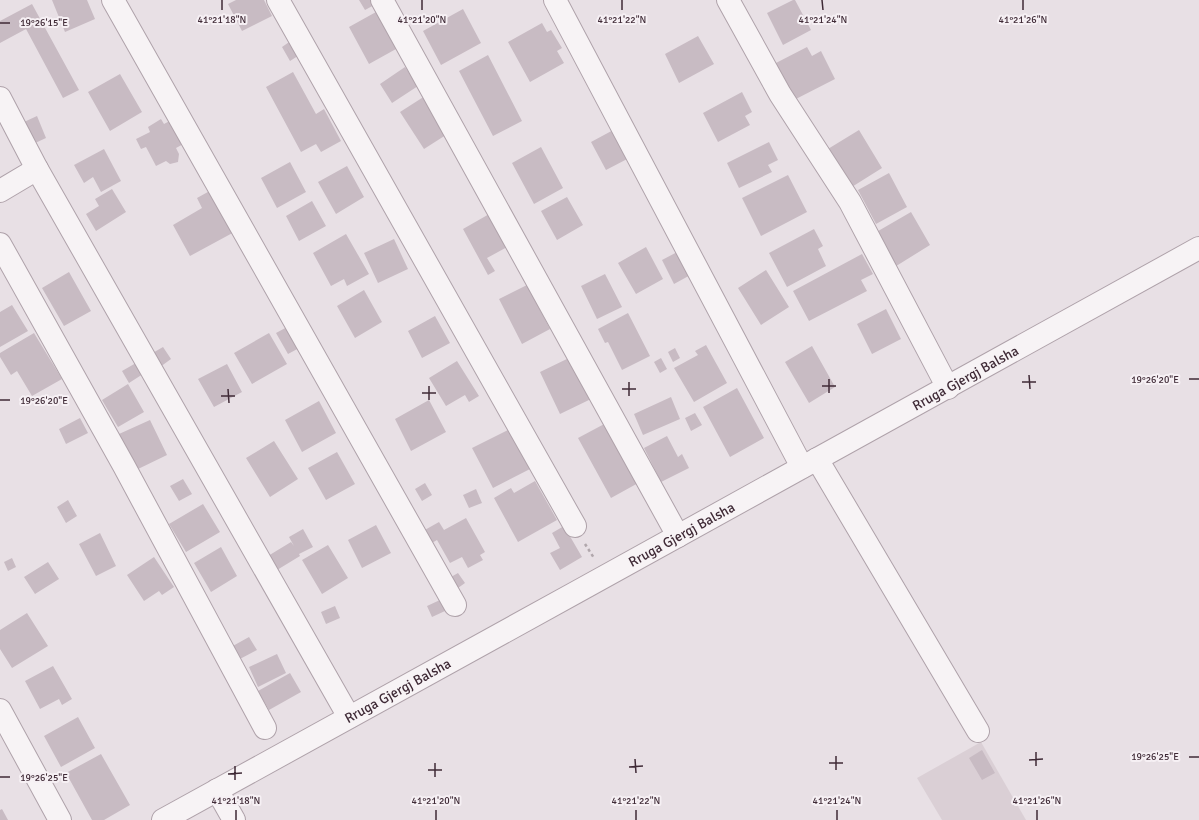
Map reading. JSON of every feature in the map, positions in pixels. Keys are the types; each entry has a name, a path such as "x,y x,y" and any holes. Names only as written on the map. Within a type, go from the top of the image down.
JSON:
{"street":[{"path":"113,0 455,605"},
{"path":"278,0 575,526"},
{"path":"382,0 678,536"},
{"path":"554,0 809,463 978,731"},
{"path":"728,0 780,94 850,202 948,388"},
{"path":"0,98 37,169 349,717"},
{"path":"0,191 37,169"},
{"path":"0,244 124,466 265,728"},
{"name":"Rruga Gjergj Balsha","path":"163,820 809,463 948,388 1199,248"},
{"path":"0,710 60,820"},
{"path":"217,790 234,820"}],"path":[{"path":"575,526 604,577"}],"shaded area":[{"path":"981,742 1026,820 942,820 917,778"}],"building":[{"path":"52,0 87,0 95,19 65,32"},
{"path":"236,0 264,0 272,16 242,31 228,4"},
{"path":"359,0 377,0 378,3 365,10"},
{"path":"795,0 811,30 783,45 767,13"},
{"path":"32,4 79,90 63,98 26,29 0,43 0,21"},
{"path":"463,9 481,43 441,65 423,31"},
{"path":"376,12 396,49 369,64 349,27"},
{"path":"542,23 547,32 551,30 562,48 557,51 564,63 530,82 508,42"},
{"path":"698,36 714,64 679,83 665,54"},
{"path":"295,38 304,52 290,61 282,47"},
{"path":"807,47 812,56 821,51 835,79 792,101 774,64"},
{"path":"488,55 522,121 493,136 459,71"},
{"path":"405,67 418,86 392,103 380,84"},
{"path":"293,72 316,114 324,109 341,141 321,152 316,144 301,152 266,87"},
{"path":"120,74 142,112 110,131 88,92"},
{"path":"742,92 752,112 745,116 750,125 718,142 703,113"},
{"path":"425,96 449,133 424,149 400,112"},
{"path":"37,116 46,138 33,144 24,122"},
{"path":"177,117 189,141 176,148 179,154 178,162 170,164 166,161 156,166 146,147 141,149 136,139 150,132 148,127 161,119 164,124"},
{"path":"617,128 631,157 606,170 591,142"},
{"path":"859,130 882,168 847,190 823,152"},
{"path":"769,142 778,160 768,165 772,172 739,188 727,163"},
{"path":"541,147 563,188 534,204 512,163"},
{"path":"104,149 121,181 101,192 93,177 84,183 74,165"},
{"path":"290,162 306,192 277,208 261,178"},
{"path":"347,166 364,197 336,214 318,182"},
{"path":"889,173 907,207 876,224 858,190"},
{"path":"788,175 807,212 761,236 742,198"},
{"path":"215,188 238,230 190,256 173,225 202,208 197,198"},
{"path":"112,189 126,212 96,231 86,214 99,206 95,199"},
{"path":"567,197 583,225 557,240 541,211"},
{"path":"312,201 326,226 299,241 286,216"},
{"path":"911,212 930,245 893,268 873,234"},
{"path":"491,213 509,246 487,258 495,271 488,275 463,229"},
{"path":"814,229 823,246 818,249 826,266 787,287 769,253"},
{"path":"346,234 369,274 347,286 344,279 331,286 313,253"},
{"path":"394,239 408,269 378,283 364,253"},
{"path":"646,247 663,279 636,294 618,263"},
{"path":"681,250 694,273 674,284 662,260"},
{"path":"862,254 873,274 861,280 867,291 809,321 793,291"},
{"path":"766,270 789,307 761,325 738,288"},
{"path":"69,272 91,311 64,326 42,288"},
{"path":"605,274 622,307 597,319 581,286"},
{"path":"527,285 550,329 522,344 499,299"},
{"path":"364,290 382,322 355,338 337,306"},
{"path":"12,305 28,331 0,347 0,312"},
{"path":"886,309 901,339 872,354 857,324"},
{"path":"628,313 650,356 622,370 608,342 605,343 598,329"},
{"path":"435,316 450,343 422,358 408,331"},
{"path":"289,326 301,347 288,354 276,333"},
{"path":"34,333 62,379 32,396 17,371 11,375 0,357 0,353"},
{"path":"269,333 287,364 252,384 234,353"},
{"path":"706,345 727,383 694,402 674,368 698,355 695,351"},
{"path":"812,346 835,387 809,403 785,362"},
{"path":"163,347 171,359 160,367 151,354"},
{"path":"675,348 680,358 673,362 668,352"},
{"path":"571,357 591,399 560,414 540,372"},
{"path":"661,358 667,369 660,373 654,362"},
{"path":"457,361 479,396 469,402 465,395 446,406 429,378"},
{"path":"136,363 143,374 129,383 122,371"},
{"path":"227,364 242,392 214,407 198,379"},
{"path":"128,384 144,412 118,427 102,400"},
{"path":"737,388 764,438 730,457 703,407"},
{"path":"671,397 680,419 643,435 634,414"},
{"path":"429,400 446,432 411,451 395,419"},
{"path":"319,401 336,433 302,452 285,420"},
{"path":"695,413 702,425 691,431 685,418"},
{"path":"80,418 88,433 66,444 59,429"},
{"path":"150,420 167,455 136,470 119,434"},
{"path":"608,422 640,482 611,498 578,438"},
{"path":"510,429 530,469 493,488 472,448"},
{"path":"667,436 678,457 682,454 689,468 661,482 644,448"},
{"path":"274,441 298,479 270,497 246,458"},
{"path":"337,452 355,484 326,500 308,468"},
{"path":"183,479 192,494 179,501 170,486"},
{"path":"535,481 557,520 518,542 494,498 511,488 514,493"},
{"path":"425,483 432,495 422,501 415,489"},
{"path":"476,489 482,503 469,508 463,495"},
{"path":"68,500 77,516 66,523 57,507"},
{"path":"203,504 220,532 186,552 169,524"},
{"path":"466,518 485,552 480,555 483,560 468,568 462,557 450,563 437,540 430,544 423,531 439,522 444,530"},
{"path":"376,525 391,553 362,568 348,540"},
{"path":"564,526 582,557 560,570 550,553 560,548 552,533"},
{"path":"303,529 313,547 299,554 300,556 277,570 268,556 291,542 294,546 289,537"},
{"path":"100,533 116,566 96,576 79,544"},
{"path":"328,545 348,578 322,594 302,560"},
{"path":"221,547 237,576 211,592 194,563"},
{"path":"154,557 174,587 162,595 159,591 144,601 127,575"},
{"path":"12,558 16,567 8,571 4,562"},
{"path":"48,562 59,579 35,594 24,577"},
{"path":"458,573 465,583 458,588 451,577"},
{"path":"440,600 445,611 432,617 427,606"},
{"path":"335,606 340,618 326,624 321,612"},
{"path":"27,613 48,646 12,668 0,649 0,630"},
{"path":"249,637 257,650 238,660 231,647"},
{"path":"277,654 286,673 258,687 249,667"},
{"path":"53,666 72,699 62,705 59,699 40,709 25,681"},
{"path":"290,673 301,692 269,710 258,691"},
{"path":"78,717 95,748 61,767 44,736"},
{"path":"982,750 995,773 982,780 969,758"},
{"path":"101,754 130,805 104,820 92,820 66,773"},
{"path":"2,809 8,820 0,820 0,810"}]}
